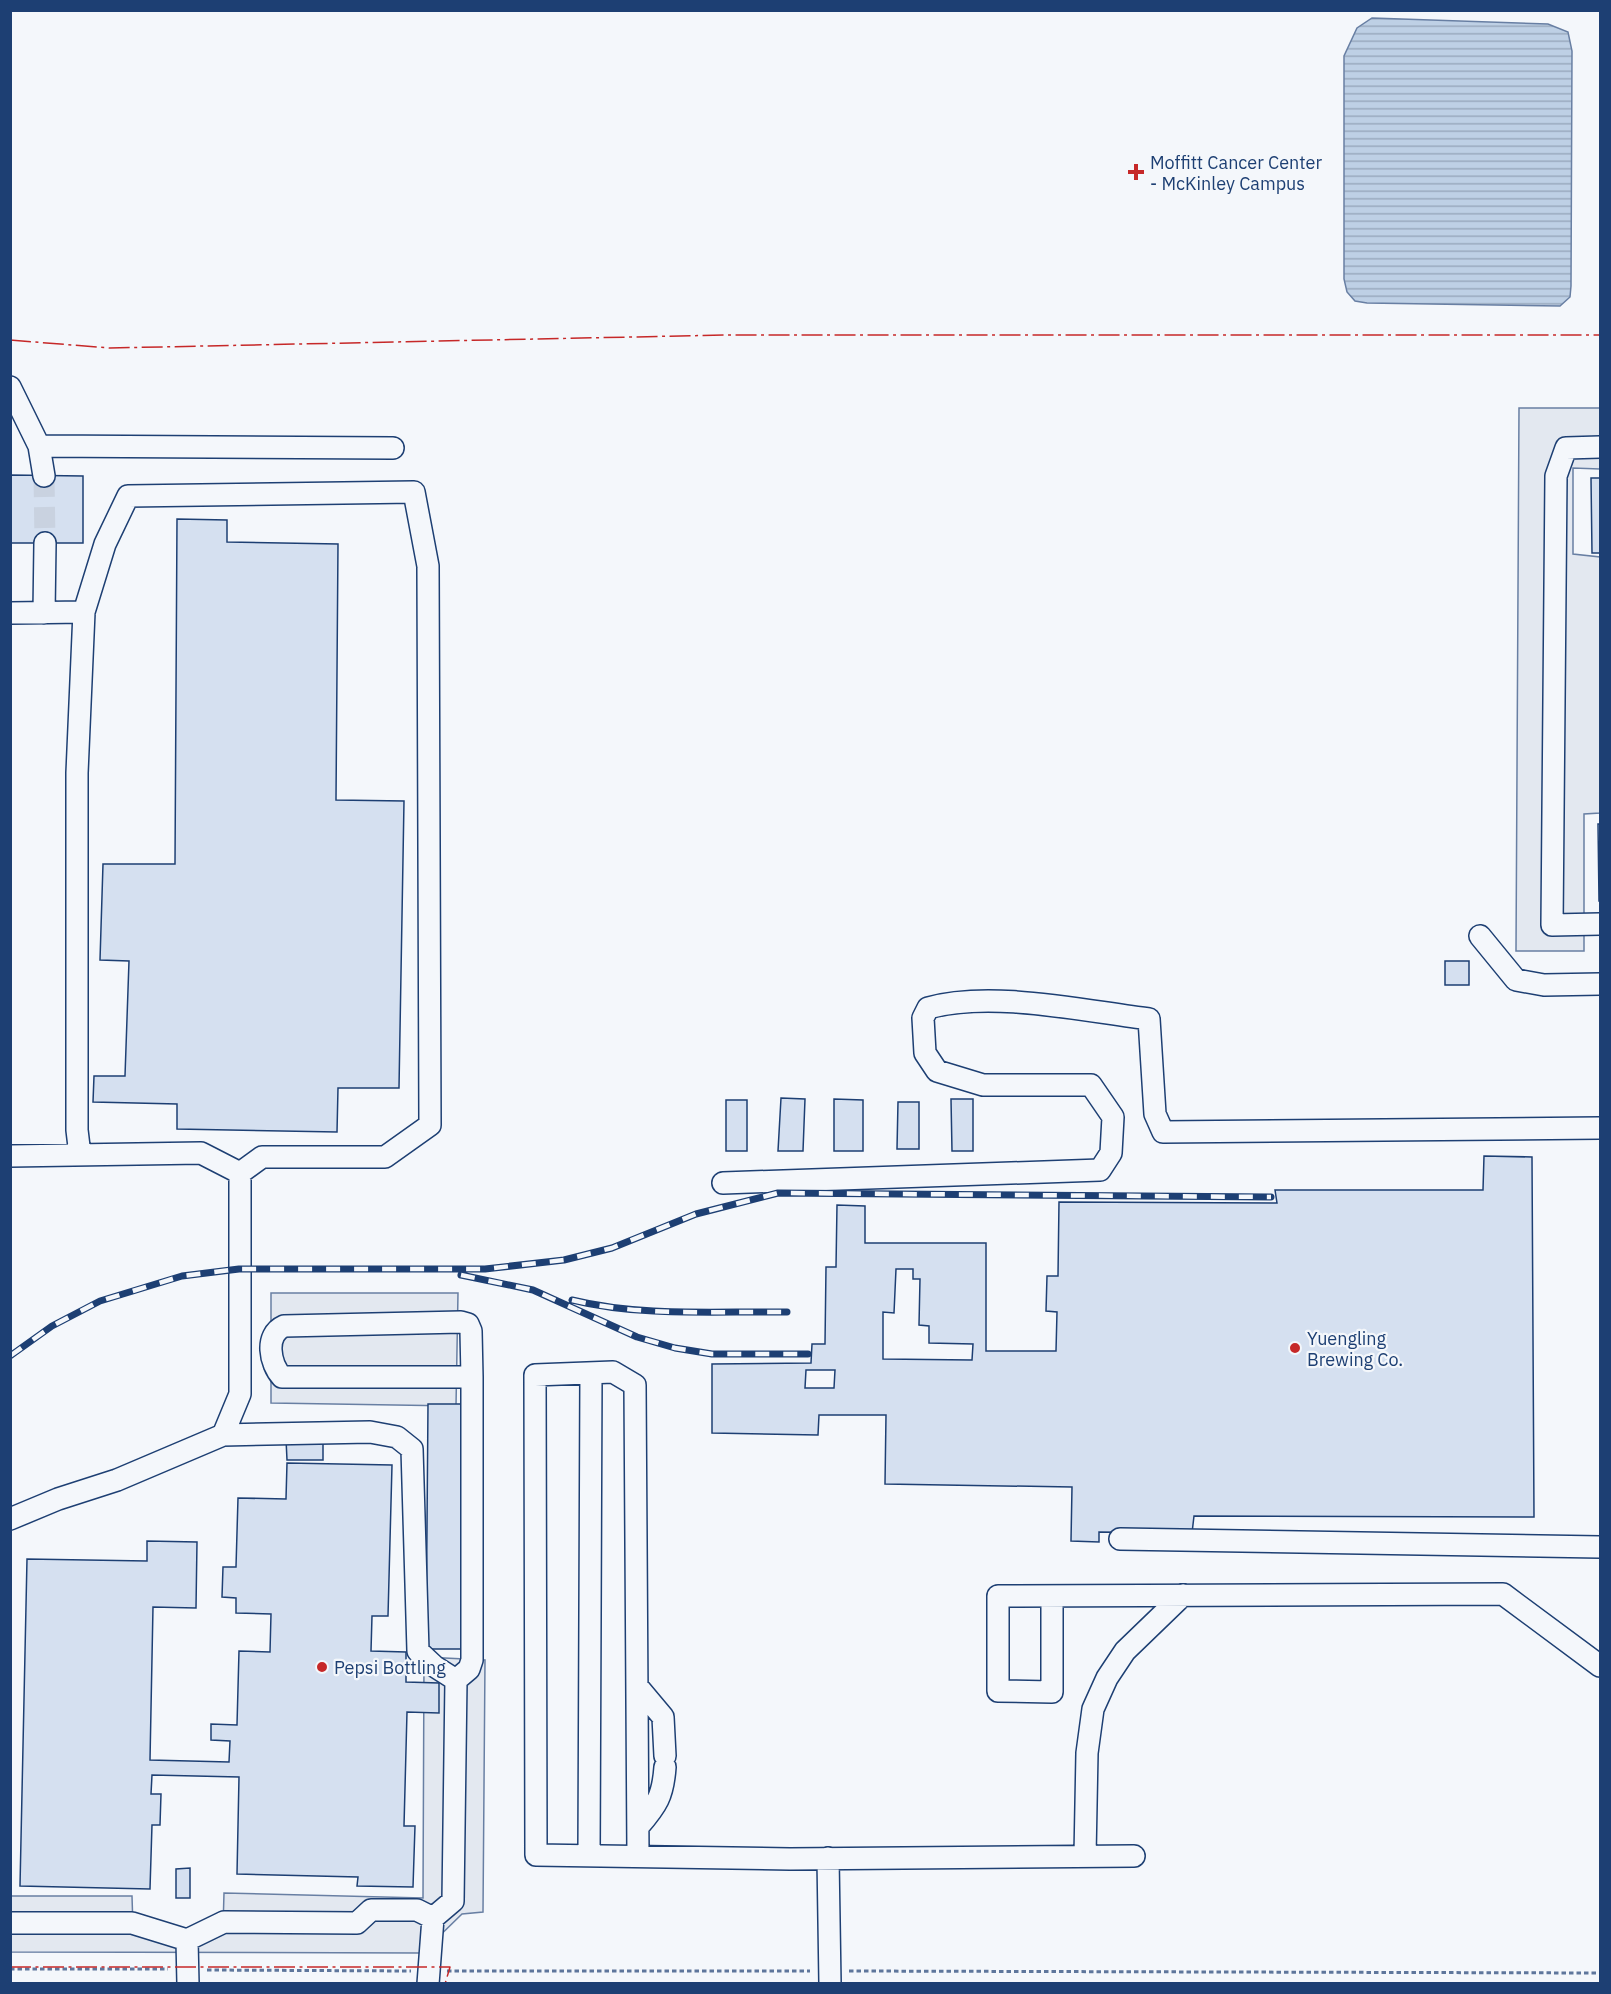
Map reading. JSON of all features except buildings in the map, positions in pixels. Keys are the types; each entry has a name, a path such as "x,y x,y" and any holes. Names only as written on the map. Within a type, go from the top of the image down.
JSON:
{"lane":[{"path":"10,387 39,446 44,476"},
{"path":"39,446 393,448"},
{"path":"1600,447 1566,448 1556,476 1552,925 1600,924"},
{"path":"80,1155 77,1130 77,773 84,612 105,544 128,496 414,492 428,566 430,1125 385,1157 262,1157 240,1173"},
{"path":"44,613 45,543"},
{"path":"10,613 84,612"},
{"path":"1480,936 1516,980 1544,985 1600,984"},
{"path":"723,1182 1100,1170 1111,1153 1113,1117 1091,1085 982,1085 938,1071 925,1053 923,1018 928,1008 952,1001 1008,1002 1149,1018 1155,1114 1163,1132 1600,1128"},
{"path":"10,1156 201,1153 240,1173"},
{"path":"223,1435 240,1394 240,1173"},
{"path":"429,1977 433,1918 453,1901 456,1680 469,1669 472,1660 472,1377 471,1331 468,1324 461,1322 284,1326 276,1329 272,1336 271,1348 276,1370 282,1377 472,1377"},
{"path":"638,1856 635,1385 613,1372 535,1375 536,1855 828,1858 1134,1856"},
{"path":"589,1856 591,1373"},
{"path":"10,1519 58,1498 117,1480 223,1435 370,1432 397,1437 412,1449 418,1651 434,1666 456,1680"},
{"path":"1120,1539 1600,1547"},
{"path":"1052,1596 1052,1692 998,1690 998,1596 1503,1594 1600,1666"},
{"path":"1085,1856 1088,1753 1094,1709 1107,1678 1125,1651 1183,1595"},
{"path":"637,1686 663,1717 665,1762 664,1787 658,1804 638,1827"},
{"path":"828,1858 830,1977"},
{"path":"10,1923 132,1923 188,1940 224,1922 357,1923 371,1910 417,1910 433,1918"},
{"path":"188,1940 188,1976"}],"path":[{"path":"10,1969 188,1976 429,1977 1600,1973"}],"shaded area":[{"path":"1519,408 1600,408 1600,469 1573,468 1573,554 1600,557 1600,813 1584,814 1584,951 1516,951"},
{"path":"271,1293 458,1293 456,1406 271,1403"},
{"path":"424,1657 485,1660 483,1912 462,1914 422,1953 10,1952 10,1896 132,1896 133,1928 223,1928 224,1893 423,1898"}],"water":[{"path":"1372,18 1548,24 1568,32 1572,51 1571,286 1570,297 1560,306 1367,303 1355,301 1347,292 1344,279 1344,56 1357,28"}],"tunnel":[{"path":"44,476 45,543"}],"railway":[{"path":"10,1356 52,1326 100,1301 182,1276 239,1269 485,1269 564,1260 612,1248 696,1214 778,1193 1271,1197"},
{"path":"461,1275 533,1290 637,1337 675,1348 712,1354 808,1354"},
{"path":"572,1300 652,1311 787,1312"}],"power":[{"path":"10,340 110,348 726,335 1600,335"},
{"path":"10,1967 450,1967 445,1984"}],"place":[{"name":"Moffitt Cancer Center - McKinley Campus","path":"1136,172"},
{"name":"Yuengling Brewing Co.","path":"1295,1348"},
{"name":"Pepsi Bottling","path":"322,1667"}]}
